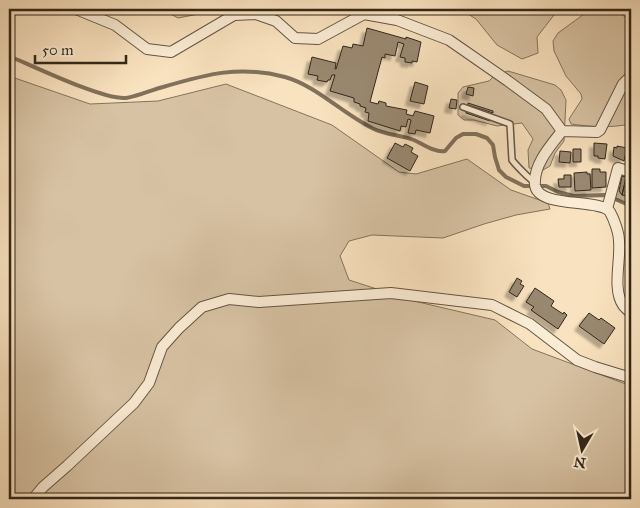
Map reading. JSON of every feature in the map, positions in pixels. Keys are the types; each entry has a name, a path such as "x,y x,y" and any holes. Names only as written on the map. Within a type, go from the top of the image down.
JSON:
{"street":[{"path":"76,9 115,25 147,49 171,52 234,15 256,14 276,21 295,38 318,39 364,14 397,20 449,40 546,109 562,131"},
{"path":"562,131 597,132 600,130 623,84 631,76"},
{"path":"562,131 545,154 538,169 536,186 541,195 571,203 604,207 610,201"},
{"path":"631,172 618,168 610,201 610,211 620,240 619,295 623,305 631,313"},
{"path":"33,499 134,403 149,383 162,347 179,328 202,307 222,301 258,302 391,293 492,305 530,324 577,360 631,378"}],"lane":[{"path":"463,106 510,124 512,160 536,186"}],"shaded area":[{"path":"161,9 214,9 209,12 178,18"},
{"path":"460,9 563,9 554,15 537,37 538,53 522,59 497,45 476,19"},
{"path":"591,9 613,11 622,14 631,22 631,124 608,127 586,126 571,124 569,119 582,99 581,94 566,76 554,51 553,41 558,33"},
{"path":"508,71 555,85 561,90 566,100 564,141 555,153 550,166 543,170 529,168 528,150 533,139 522,123 497,126 474,120 464,120 458,115 458,93 463,87 489,81 494,76"},
{"path":"9,76 90,104 158,101 226,84 332,125 399,172 416,174 467,159 511,190 548,203 550,209 516,215 443,238 372,235 349,241 340,256 349,280 414,301 495,320 532,349 631,386 631,499 9,499"}],"building":[{"path":"367,28 421,42 417,62 405,62 405,58 400,57 404,44 398,42 395,56 385,54 385,58 382,57 370,102 378,104 379,101 386,103 386,106 407,110 406,114 413,116 415,111 434,116 430,133 416,130 415,134 408,133 411,120 408,119 406,127 401,126 400,131 368,121 369,113 365,112 366,108 354,102 354,98 330,91 335,75 332,75 327,82 317,80 318,76 308,74 312,57 336,63 336,69 343,46 352,48 353,44 363,46"},
{"path":"415,82 428,86 424,104 410,101"},
{"path":"468,87 474,88 473,96 466,94"},
{"path":"451,99 457,100 456,109 449,108"},
{"path":"468,103 493,111 493,113 468,105"},
{"path":"466,111 491,119 490,121 466,113"},
{"path":"395,143 403,147 405,144 413,148 411,152 418,156 410,171 387,158"},
{"path":"594,143 607,144 605,159 594,156"},
{"path":"617,146 627,148 624,161 613,156 614,147 617,148"},
{"path":"573,149 581,149 581,162 573,162"},
{"path":"560,151 571,152 570,163 559,162"},
{"path":"592,169 600,169 600,172 606,172 606,187 592,188"},
{"path":"587,172 587,174 590,174 591,190 575,191 574,173"},
{"path":"564,175 571,175 571,187 559,187 558,179 564,179"},
{"path":"622,176 626,177 622,195 619,191"},
{"path":"624,186 631,188 631,197 622,195"},
{"path":"517,278 522,281 520,284 524,286 517,297 509,292"},
{"path":"535,288 554,301 551,306 567,315 558,329 531,310 534,307 526,302"},
{"path":"589,313 599,320 601,318 615,328 604,344 579,326"}],"waterway":[{"path":"9,56 101,94 126,98 209,75 238,71 269,73 297,81 374,129 414,140 437,151 445,151 456,138 463,134 476,134 487,138 493,145 499,170 506,177 524,186 546,186 558,192 574,196 606,195 631,206"}]}
